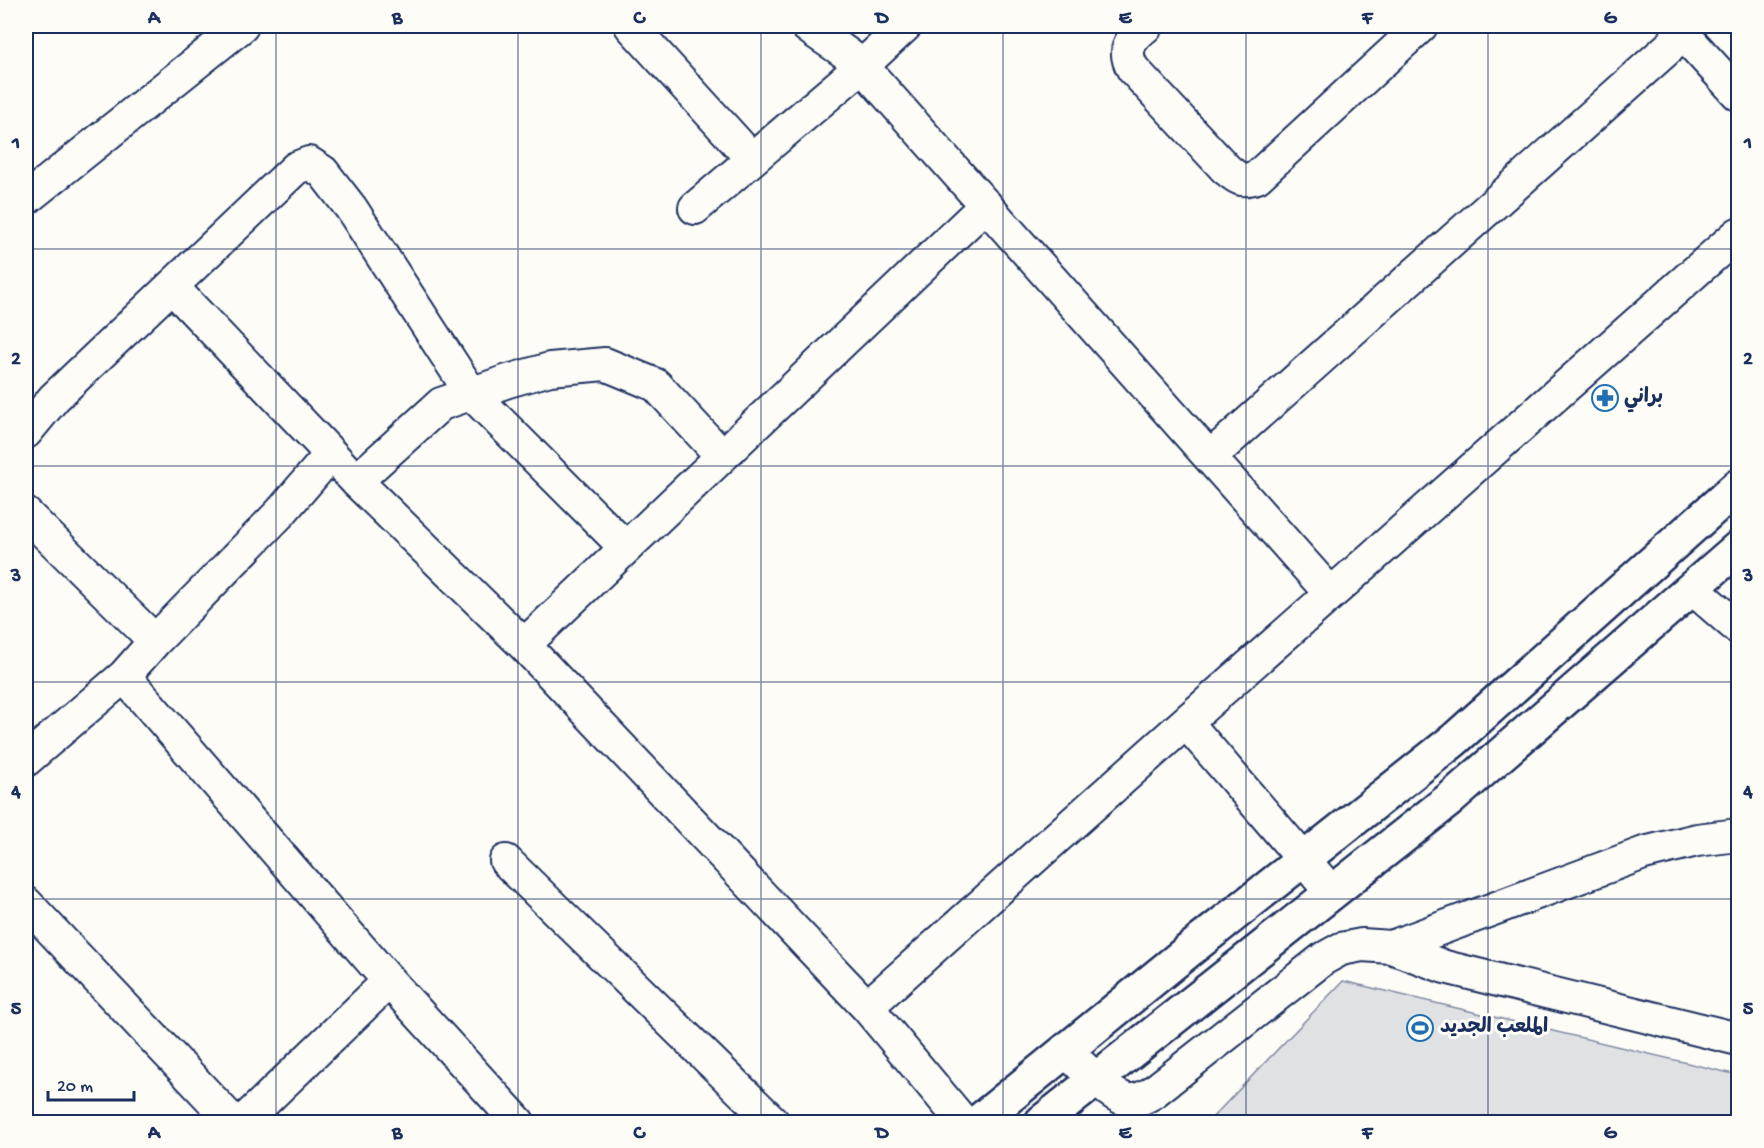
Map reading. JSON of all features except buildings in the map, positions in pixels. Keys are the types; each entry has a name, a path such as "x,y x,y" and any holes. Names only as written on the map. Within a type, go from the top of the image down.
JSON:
{"main road":[{"path":"978,1122 1454,740 1738,486"},
{"path":"1042,1122 1449,800 1738,548"}],"street":[{"path":"26,199 242,26"},
{"path":"632,26 752,159"},
{"path":"807,26 848,53 862,66 1331,594"},
{"path":"695,208 862,66 905,26"},
{"path":"1146,26 1136,34 1129,46 1127,58 1133,69 1226,169 1240,179 1246,180 1257,177 1421,26"},
{"path":"1210,457 1680,30 1738,94"},
{"path":"26,432 54,398 296,168 309,163 323,172 351,208 471,393 626,548"},
{"path":"524,645 986,205"},
{"path":"867,1007 1738,234"},
{"path":"172,287 356,481 524,645 867,1007 963,1122"},
{"path":"356,481 441,404 550,369 605,364 656,385 722,456"},
{"path":"26,760 124,676 280,512 331,454"},
{"path":"26,514 155,641"},
{"path":"1692,588 1738,628"},
{"path":"124,676 389,981 499,1116"},
{"path":"1186,722 1332,893"},
{"path":"1391,947 1644,853 1697,840 1738,835"},
{"path":"506,861 773,1122"},
{"path":"26,903 233,1122"},
{"path":"1065,1050 1114,1095 1126,1100 1141,1099 1152,1093 1323,959 1341,949 1362,945 1391,947 1445,967 1738,1039"},
{"path":"243,1122 389,981"}],"shaded area":[{"name":"الملعب الجديد","path":"1343,981 1738,1075 1738,1122 1208,1122"}],"place":[{"name":"براني","path":"1605,398"},
{"name":"الملعب الجديد","path":"1420,1028"}]}
